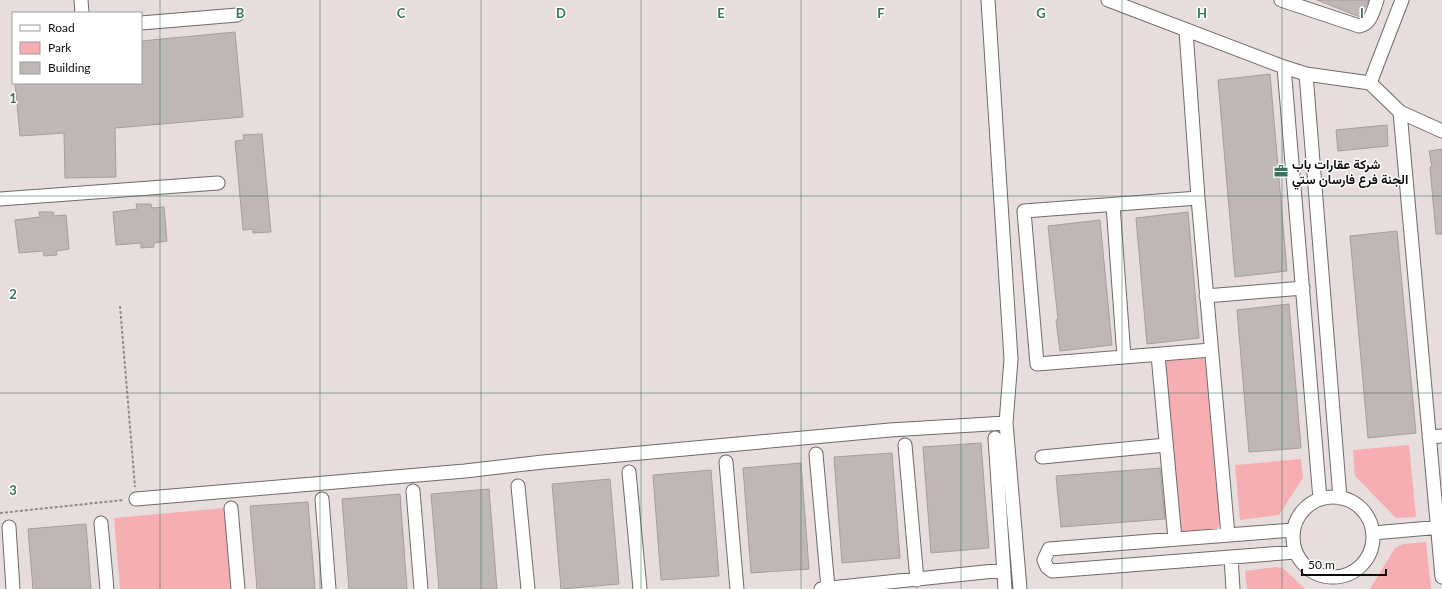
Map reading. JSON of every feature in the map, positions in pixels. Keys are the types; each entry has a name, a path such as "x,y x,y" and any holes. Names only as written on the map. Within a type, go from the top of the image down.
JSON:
{"street":[{"path":"81,0 82,12"},
{"path":"988,0 1011,360 1006,423 1020,589"},
{"path":"1108,0 1186,31 1284,67 1306,74 1370,84 1400,112 1442,131"},
{"path":"1281,0 1358,26 1365,24 1370,19 1378,0"},
{"path":"1370,84 1402,0"},
{"path":"142,23 237,15"},
{"path":"1186,31 1206,296 1228,535"},
{"path":"1284,67 1320,499"},
{"path":"1306,74 1340,498"},
{"path":"1400,112 1435,436 1442,577"},
{"path":"0,199 218,184"},
{"path":"1198,198 1024,212 1038,364 1211,350"},
{"path":"1113,205 1124,357"},
{"path":"1206,296 1303,288"},
{"path":"1158,355 1175,539"},
{"path":"136,499 465,472 543,462 890,430 1006,423"},
{"path":"995,438 1006,589"},
{"path":"905,445 917,580"},
{"path":"1042,457 1166,445"},
{"path":"816,454 824,589 1004,570"},
{"path":"726,462 737,589"},
{"path":"629,472 640,589"},
{"path":"518,486 528,589"},
{"path":"413,491 421,589"},
{"path":"1340,498 1359,506 1371,523 1374,534 1370,554 1348,583 1326,583 1303,564 1296,552 1293,530 1299,516 1305,508 1320,499 1340,498"},
{"path":"322,499 329,589"},
{"path":"231,508 238,589"},
{"path":"101,523 107,589"},
{"path":"9,526 13,589"},
{"path":"1374,534 1440,528"},
{"path":"1293,530 1049,549 1044,556 1045,564 1052,570 1296,552"},
{"path":"1231,557 1233,589"}],"path":[{"path":"0,513 136,499 120,306"}],"green space":[{"path":"1202,358 1205,360 1220,524 1217,529 1182,531 1180,529 1165,363 1167,361"},
{"path":"1409,445 1416,517 1396,518 1355,476 1353,450"},
{"path":"1301,459 1303,478 1279,515 1240,520 1235,465"},
{"path":"225,508 232,589 120,589 114,518"},
{"path":"1426,542 1431,589 1370,589 1395,548 1403,544"},
{"path":"1275,567 1283,568 1305,589 1247,589 1245,571"}],"building":[{"path":"1317,0 1369,0 1360,17"},
{"path":"235,32 243,117 115,128 116,177 65,178 64,133 20,136 15,84 142,84 142,41"},
{"path":"1270,74 1287,271 1235,277 1218,80"},
{"path":"1387,125 1388,146 1338,151 1336,130"},
{"path":"262,134 271,232 253,233 253,229 243,230 235,141 244,140 243,135"},
{"path":"1442,149 1442,234 1436,234 1430,167 1432,167 1429,151"},
{"path":"136,204 151,204 152,208 164,207 167,241 154,243 154,247 141,248 141,243 116,245 113,212 137,209"},
{"path":"39,212 53,212 54,216 66,215 69,249 56,251 57,255 44,256 43,251 19,253 15,220 40,217"},
{"path":"1188,212 1199,338 1147,344 1136,218"},
{"path":"1100,220 1112,345 1060,351 1048,226"},
{"path":"1397,231 1416,433 1368,438 1350,236"},
{"path":"1289,304 1301,448 1249,452 1237,310"},
{"path":"981,443 989,548 931,553 923,447"},
{"path":"892,453 900,558 842,563 834,457"},
{"path":"801,463 809,569 751,573 743,468"},
{"path":"1160,468 1165,519 1061,527 1056,476"},
{"path":"711,470 719,576 661,580 653,475"},
{"path":"610,479 619,584 561,589 552,484"},
{"path":"489,489 497,589 439,589 431,494"},
{"path":"400,494 407,589 349,589 342,499"},
{"path":"308,502 315,589 257,589 250,506"},
{"path":"86,524 91,589 33,589 28,529"}],"place":[{"name":"شرکة عقارات باب الجنة فرع فارسان ستي","path":"1281,171"}]}
